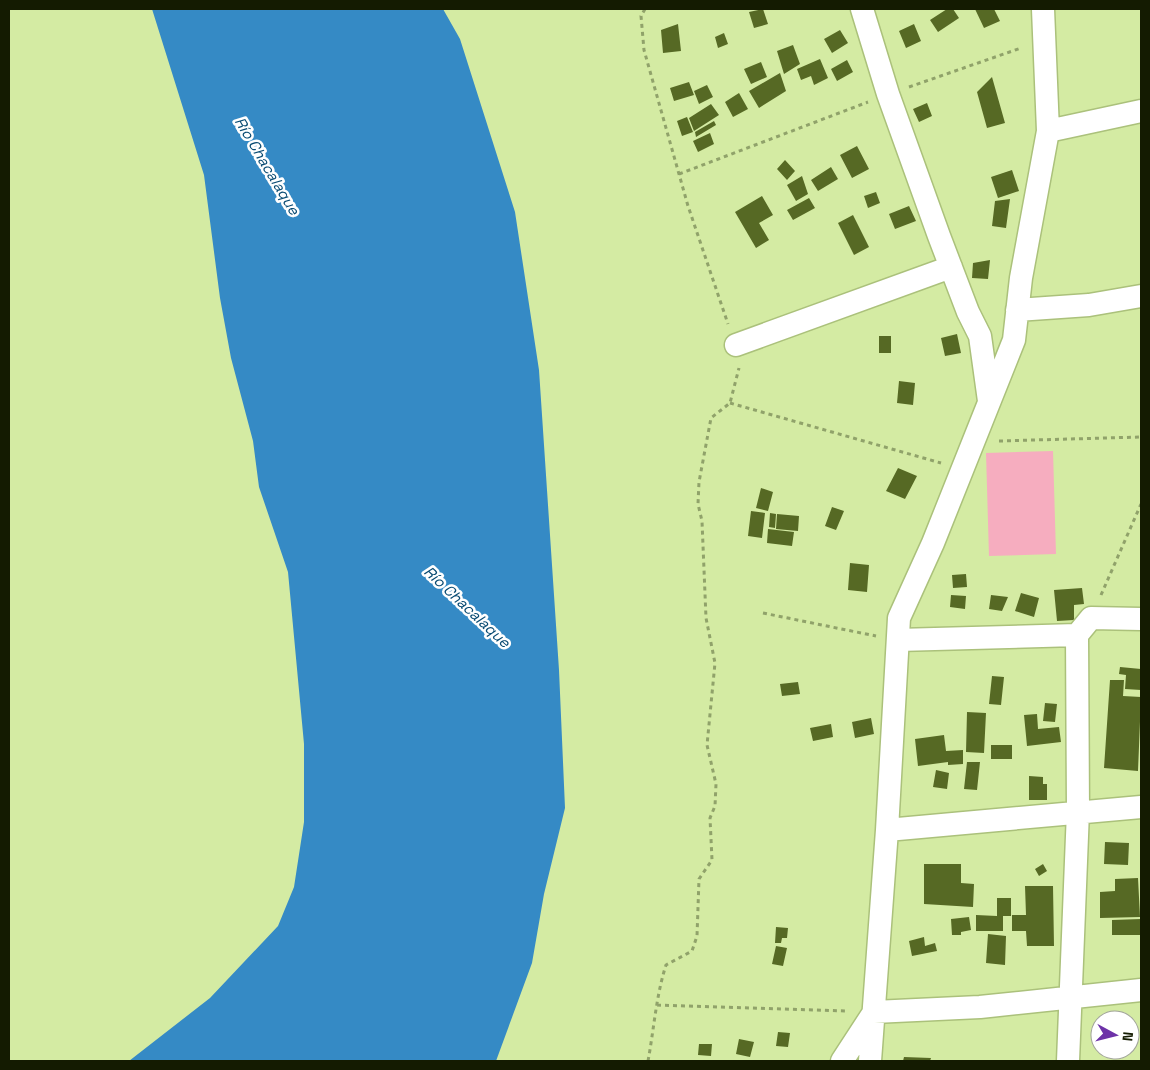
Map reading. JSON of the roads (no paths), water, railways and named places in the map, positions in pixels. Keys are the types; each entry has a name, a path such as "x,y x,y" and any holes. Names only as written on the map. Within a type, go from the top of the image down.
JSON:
{"street":[{"path":"862,9 888,94 968,312 980,336 990,404"},
{"path":"870,1061 900,618 990,404 1014,340 1017,310 1048,131 1043,9"},
{"path":"1048,131 1141,111"},
{"path":"736,345 951,267"},
{"path":"1017,310 1089,305 1141,296"},
{"path":"1068,1061 1078,811 1078,635 1091,618 1141,618"},
{"path":"898,640 1078,635"},
{"path":"887,830 1078,811 1141,807"},
{"path":"874,1012 980,1007 1141,990"},
{"path":"842,1061 874,1012"}],"water":[{"name":"Río Chacalaque","path":"152,9 443,9 460,39 515,212 539,370 559,670 565,808 544,894 532,963 496,1061 129,1061 210,998 278,926 294,887 304,822 304,744 288,572 259,487 253,441 231,358 220,298 204,175"}]}
